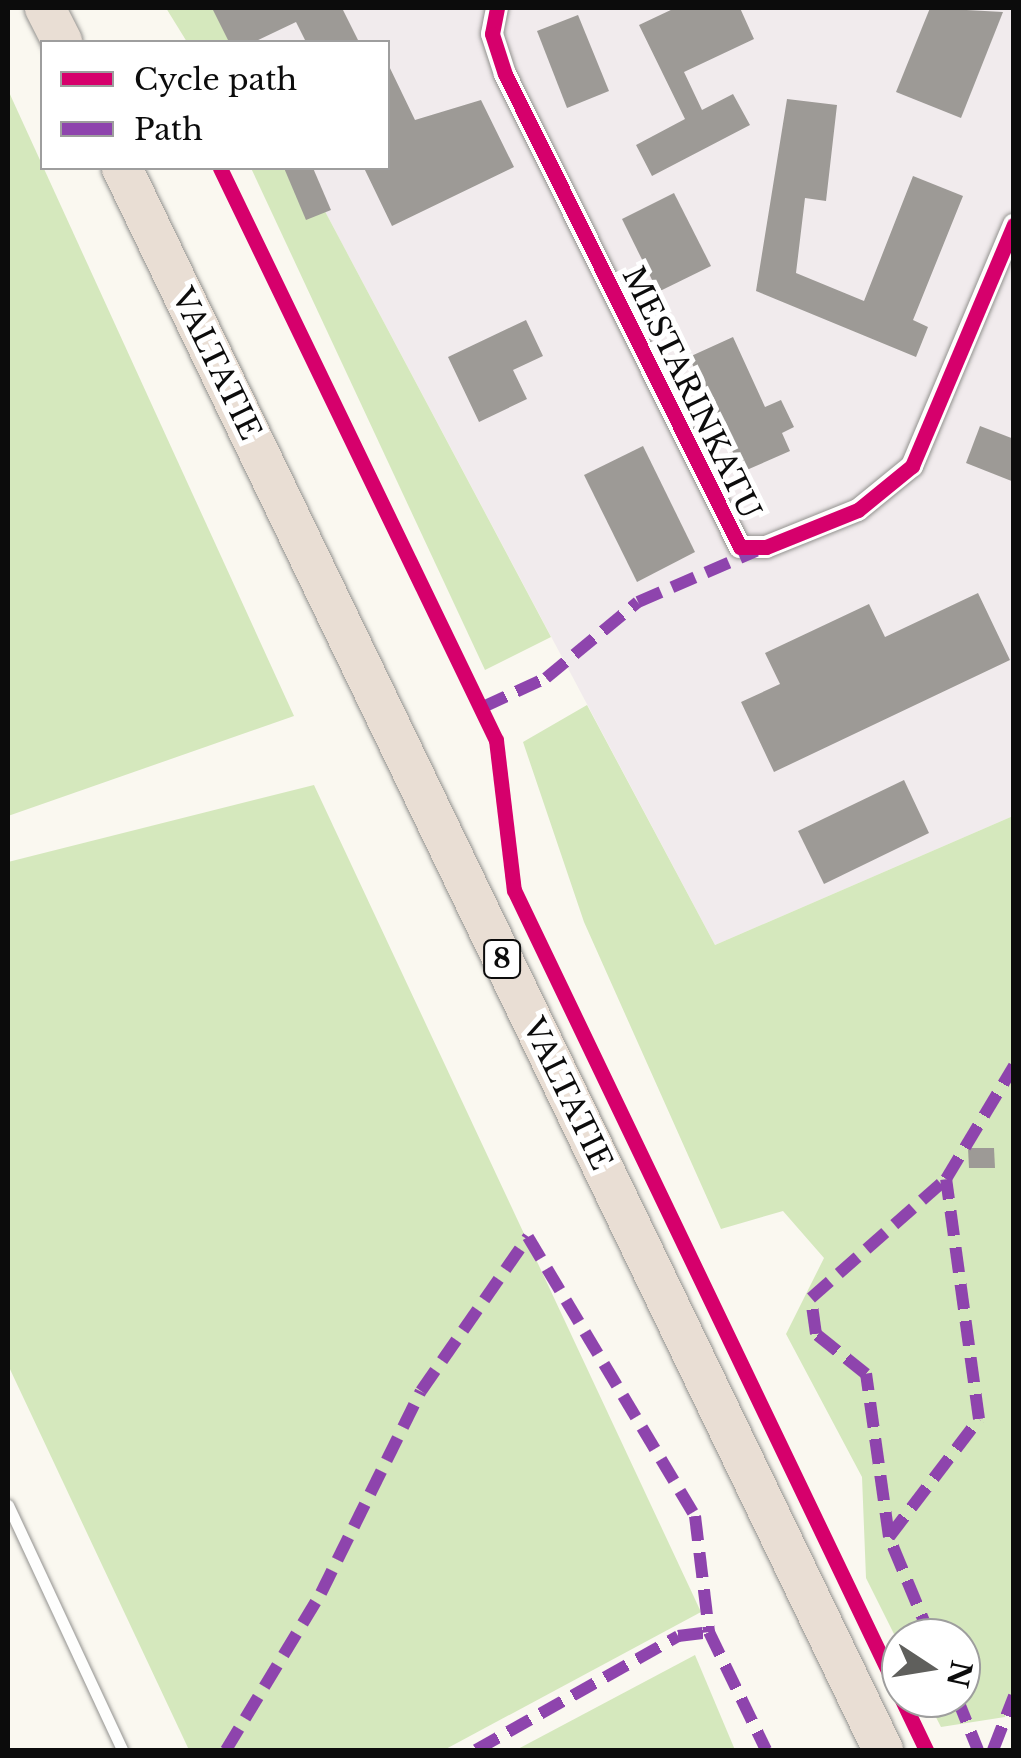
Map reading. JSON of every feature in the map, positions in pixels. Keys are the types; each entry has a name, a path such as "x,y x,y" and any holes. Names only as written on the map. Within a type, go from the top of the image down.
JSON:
{"highway":[{"path":"45,8 61,40"},
{"name":"VALTATIE","path":"123,170 883,1750"}],"street":[{"name":"MESTARINKATU","path":"496,8 492,34 505,74 740,547 766,547 858,510 912,466 1014,225"}],"lane":[{"path":"8,1506 122,1750"}],"shaded area":[{"path":"217,8 1013,8 1013,816 715,945 303,170 390,170 390,40 234,40"}],"green space":[{"path":"166,8 217,8 234,40 186,40"},
{"path":"8,90 40,160 40,170 45,170 294,716 8,816"},
{"path":"252,170 303,170 551,637 485,670"},
{"path":"587,705 715,945 1013,816 1014,1693 1005,1717 941,1727 936,1718 981,1718 981,1618 886,1618 866,1578 862,1477 786,1334 824,1258 783,1211 721,1229 584,922 523,742"},
{"path":"314,785 701,1612 444,1750 189,1750 8,1365 8,862"},
{"path":"695,1655 735,1750 516,1750"}],"building":[{"path":"212,8 342,8 358,40 305,40 296,22 258,40 228,40"},
{"path":"675,8 740,8 754,39 684,72 702,110 733,94 750,125 652,176 636,145 685,119 639,25"},
{"path":"930,8 1003,12 961,118 896,92"},
{"path":"578,15 609,91 567,108 537,31"},
{"path":"390,68 415,120 481,100 514,167 392,226 365,170 390,170"},
{"path":"787,99 837,105 826,201 805,198 796,273 864,301 913,176 963,196 913,320 928,327 916,357 756,291"},
{"path":"285,170 314,170 331,210 306,220"},
{"path":"674,193 711,266 658,292 622,219"},
{"path":"526,320 543,356 513,370 527,399 479,422 448,357"},
{"path":"733,337 765,407 781,400 794,427 782,433 790,451 742,472 689,357"},
{"path":"980,426 1014,439 1014,482 966,463"},
{"path":"643,446 695,552 637,582 584,475"},
{"path":"978,593 1010,660 774,772 741,702 780,684 765,653 869,604 885,637"},
{"path":"904,780 929,833 824,884 798,831"},
{"path":"968,1148 994,1148 995,1168 969,1168"}],"marked path":[{"path":"483,707 546,678 638,602 756,551"},
{"path":"923,1618 889,1537 979,1419 946,1179 1014,1066"},
{"path":"889,1537 866,1374 816,1334 811,1298 946,1179"},
{"path":"226,1750 321,1593 421,1391 528,1237 695,1516 709,1632 766,1750"},
{"path":"476,1750 678,1636 709,1632"},
{"path":"993,1750 1014,1696"},
{"path":"965,1718 978,1750"}],"cycle path":[{"path":"497,8 492,34 505,74 740,547 766,547 858,510 912,466 1014,225"},
{"path":"221,170 496,740 514,890 926,1750"}]}
